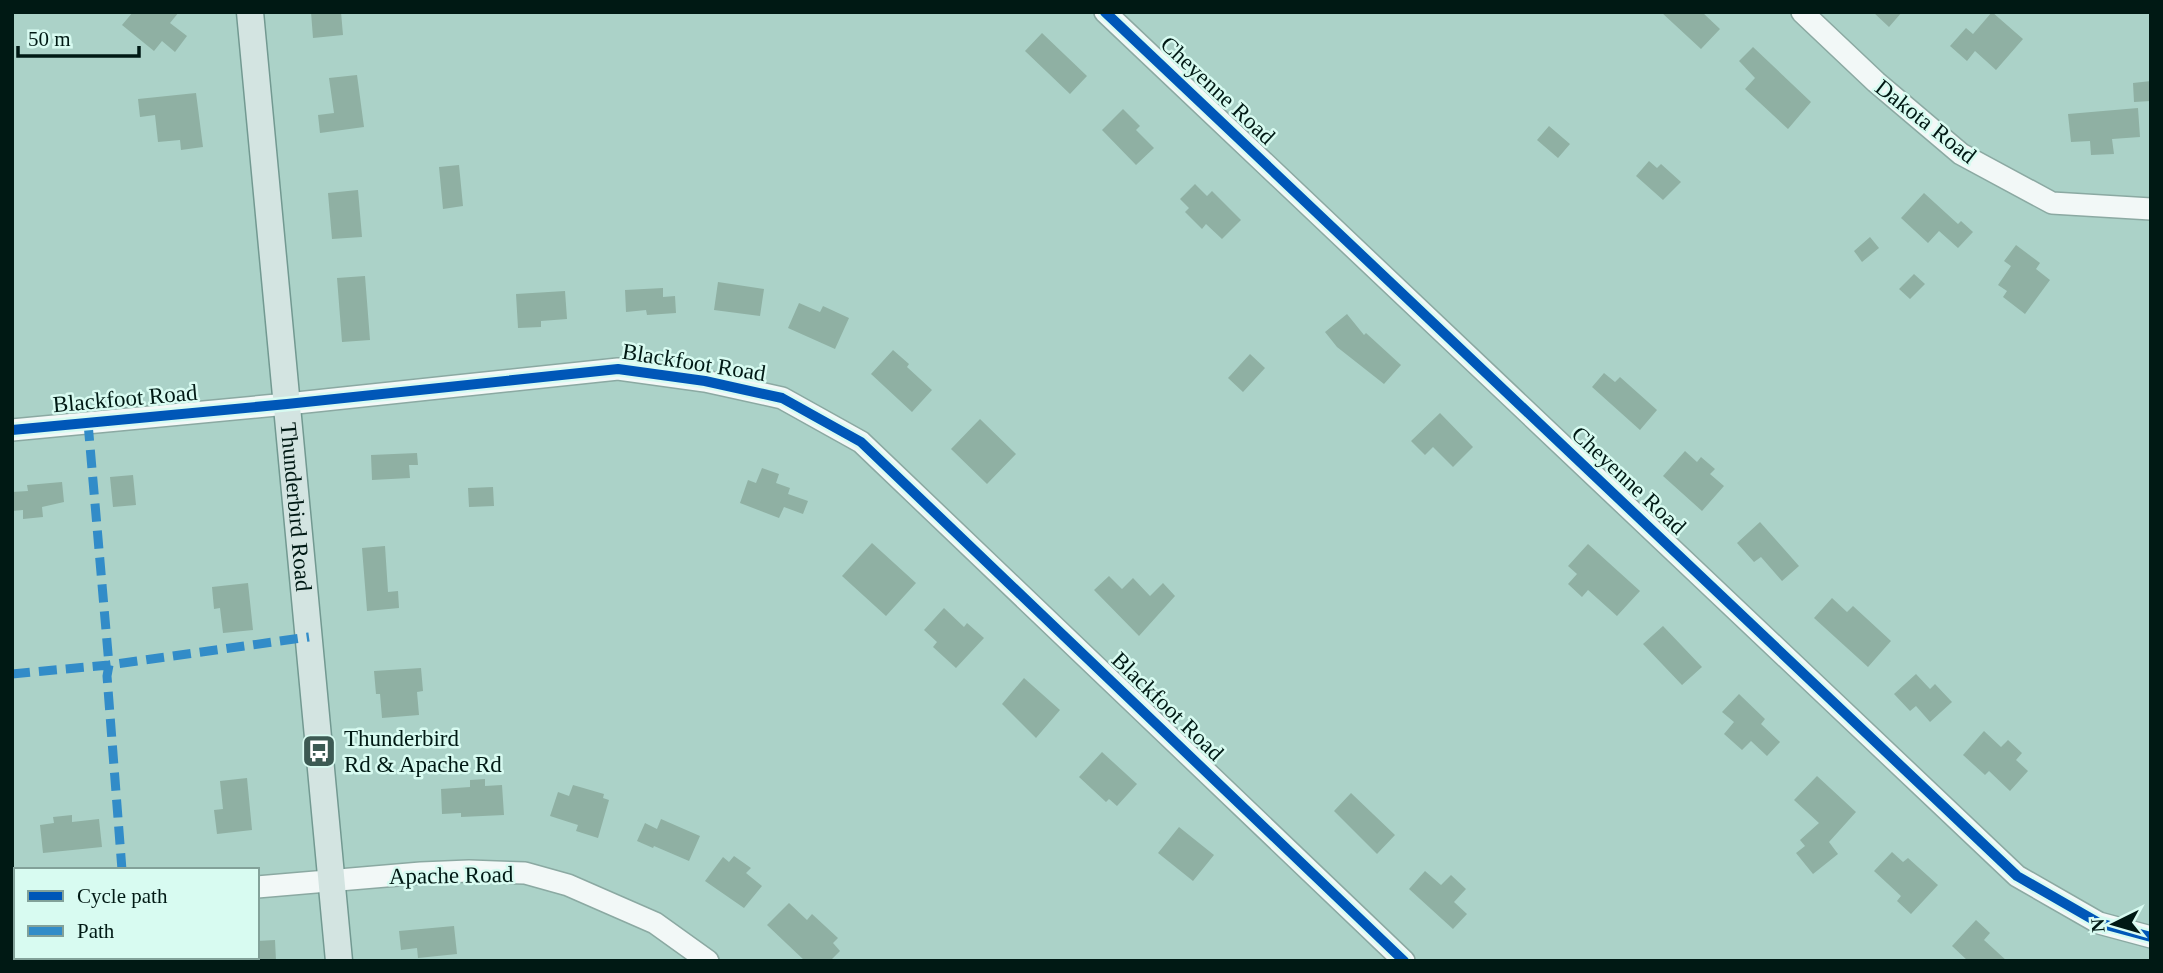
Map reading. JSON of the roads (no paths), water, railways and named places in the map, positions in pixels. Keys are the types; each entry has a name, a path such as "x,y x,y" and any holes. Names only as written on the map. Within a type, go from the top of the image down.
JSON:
{"main road":[{"name":"Thunderbird Road","path":"250,12 339,961"}],"street":[{"name":"Cheyenne Road","path":"1105,12 2017,877 2099,923 2151,937"},
{"name":"Dakota Road","path":"1802,12 1876,82 1961,154 2052,202 2151,209"},
{"name":"Blackfoot Road","path":"12,430 618,369 705,381 782,397 862,442 1404,961"},
{"name":"Apache Road","path":"259,887 469,871 525,873 568,885 655,923 708,961"}],"place":[{"name":"Thunderbird Rd & Apache Rd","path":"319,751"}]}
